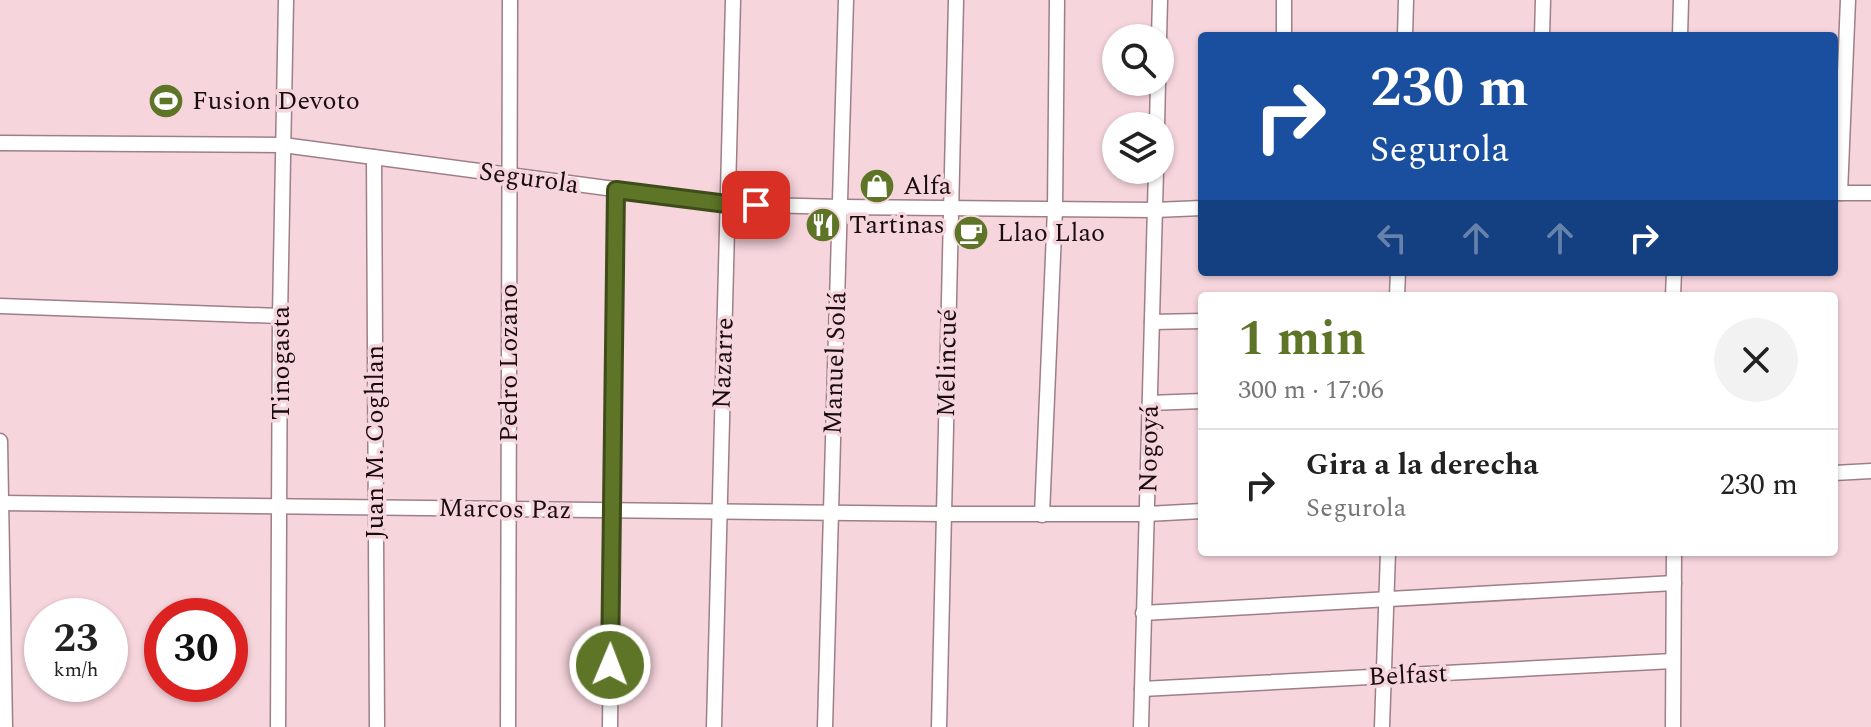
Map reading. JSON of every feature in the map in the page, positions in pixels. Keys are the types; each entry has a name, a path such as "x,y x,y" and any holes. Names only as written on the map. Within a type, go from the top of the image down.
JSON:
{"street":[{"name":"Tinogasta","path":"278,727 280,316 286,0"},
{"name":"Pedro Lozano","path":"508,727 510,0"},
{"name":"Nazarre","path":"714,727 733,0"},
{"name":"Manuel Solá","path":"825,727 846,0"},
{"name":"Melincué","path":"939,727 956,0"},
{"path":"1042,515 1055,209 1057,0"},
{"path":"1159,24 1160,0"},
{"path":"1284,0 1284,32"},
{"path":"1405,32 1406,0"},
{"path":"1542,32 1543,0"},
{"path":"1680,32 1681,0"},
{"path":"1838,175 1848,0"},
{"name":"Segurola","path":"0,143 283,145 727,204 1198,208"},
{"name":"Juan M. Coghlan","path":"374,157 377,727"},
{"name":"Nogoyá","path":"1141,727 1156,184"},
{"path":"610,727 616,190"},
{"path":"1838,193 1871,193"},
{"path":"0,306 280,316"},
{"path":"1152,322 1198,321"},
{"path":"1150,403 1198,401"},
{"path":"0,441 5,727"},
{"path":"1838,473 1871,471"},
{"name":"Marcos Paz","path":"1,503 1042,515 1198,511"},
{"path":"1382,727 1388,556"},
{"path":"1673,727 1674,556"},
{"path":"1143,613 1674,583"},
{"name":"Belfast","path":"1142,689 1673,661"}],"place":[{"name":"Fusion Devoto","path":"166,101"},
{"name":"Alfa","path":"877,186"},
{"name":"Tartinas","path":"823,225"},
{"name":"Llao Llao","path":"971,233"}],"route":[{"path":"610,665 616,190 756,205"}]}
